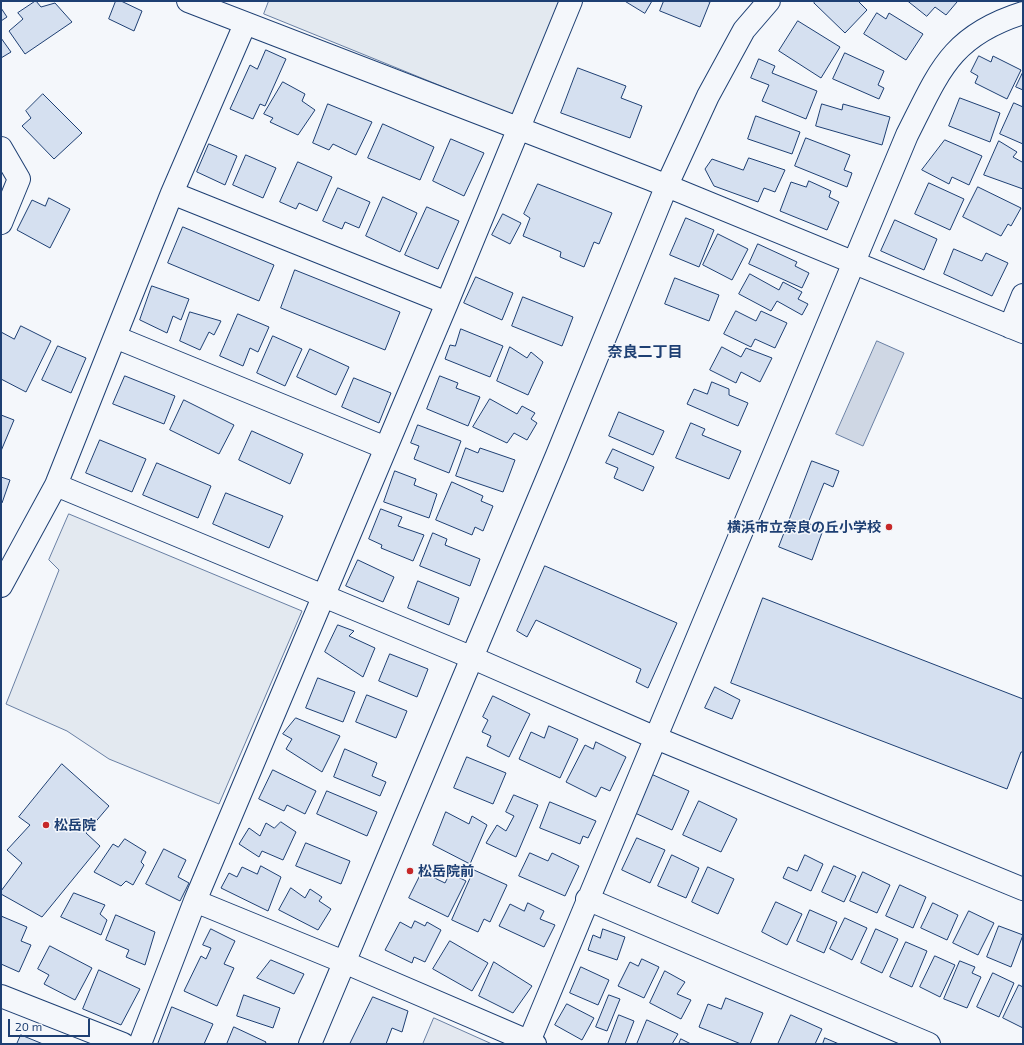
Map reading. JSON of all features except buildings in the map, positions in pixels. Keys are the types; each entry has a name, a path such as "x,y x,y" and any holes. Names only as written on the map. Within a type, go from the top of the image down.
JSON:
{"street":[{"path":"188,1 667,185 1016,330 1023,294"},
{"path":"140,1044 195,901 520,129 571,1"},
{"path":"310,1044 472,658 667,185 708,96 744,30 769,1"},
{"path":"195,901 344,962 531,1043 587,899 656,738 907,135 940,71 960,47 982,30 1004,19 1023,13"},
{"path":"1,586 56,485 172,193 245,24"},
{"path":"1,148 19,179 1,223"},
{"path":"172,193 447,303"},
{"path":"115,337 386,448"},
{"path":"56,485 472,658 656,738 1023,889"},
{"path":"587,899 929,1044"},
{"path":"1,996 123,1044"}],"shaded area":[{"path":"269,1 565,1 515,116 264,14"},
{"path":"877,341 904,353 863,446 836,434"},
{"path":"69,514 302,611 219,804 109,759 67,731 6,704 59,570 49,560"},
{"path":"434,1018 492,1044 423,1044"}],"place":[{"name":"横浜市立奈良の丘小学校","path":"889,527"},
{"name":"松岳院","path":"46,825"},
{"name":"松岳院前","path":"410,871"}],"district":[{"name":"奈良二丁目","path":"645,352"}]}
